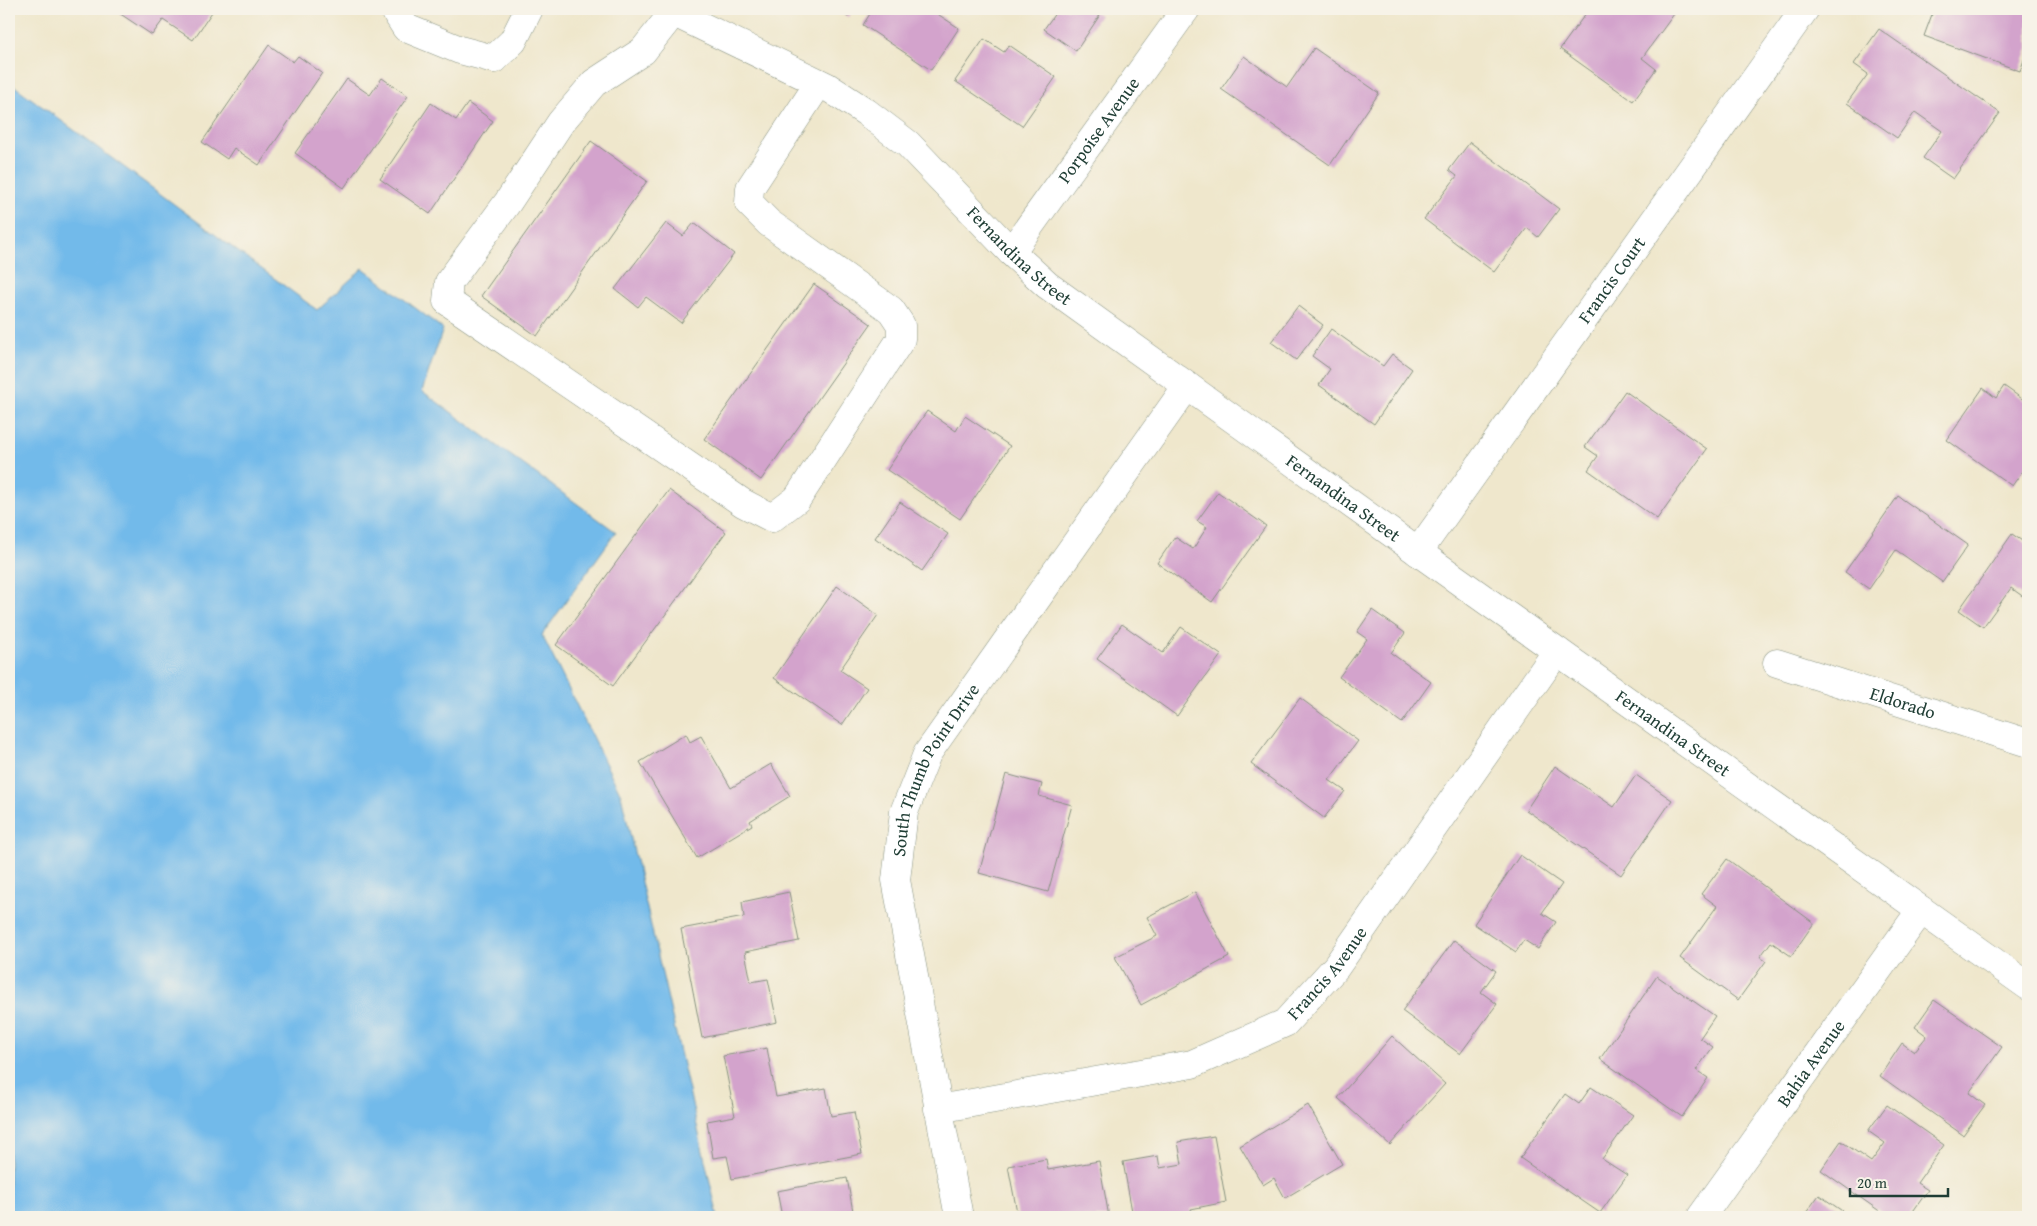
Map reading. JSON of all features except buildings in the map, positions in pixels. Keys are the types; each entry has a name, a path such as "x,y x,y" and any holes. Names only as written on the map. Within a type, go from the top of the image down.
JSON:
{"street":[{"path":"394,9 406,28 460,50 494,59 513,41 529,9"},
{"name":"Porpoise Avenue","path":"1012,252 1186,9"},
{"name":"Francis Court","path":"1418,552 1805,9"},
{"path":"670,11 643,51 594,83 561,122 508,202 449,282 447,301 743,503 772,518 797,499 901,339 901,325 891,310 769,223 749,204 750,188 819,82"},
{"name":"Fernandina Street","path":"670,11 819,82 866,112 908,144 1012,252 1047,285 1418,552 2028,986"},
{"name":"South Thumb Point Drive","path":"959,1217 896,880 904,812 927,754 1187,386"},
{"name":"Francis Avenue","path":"938,1109 1192,1064 1285,1023 1336,967 1557,651"},
{"name":"Eldorado","path":"1777,663 2028,744"},
{"name":"Bahia Avenue","path":"1701,1217 1921,910"}],"water":[{"path":"9,82 317,310 363,268 443,329 422,391 616,532 542,635 621,795 718,1217 9,1217"}]}
